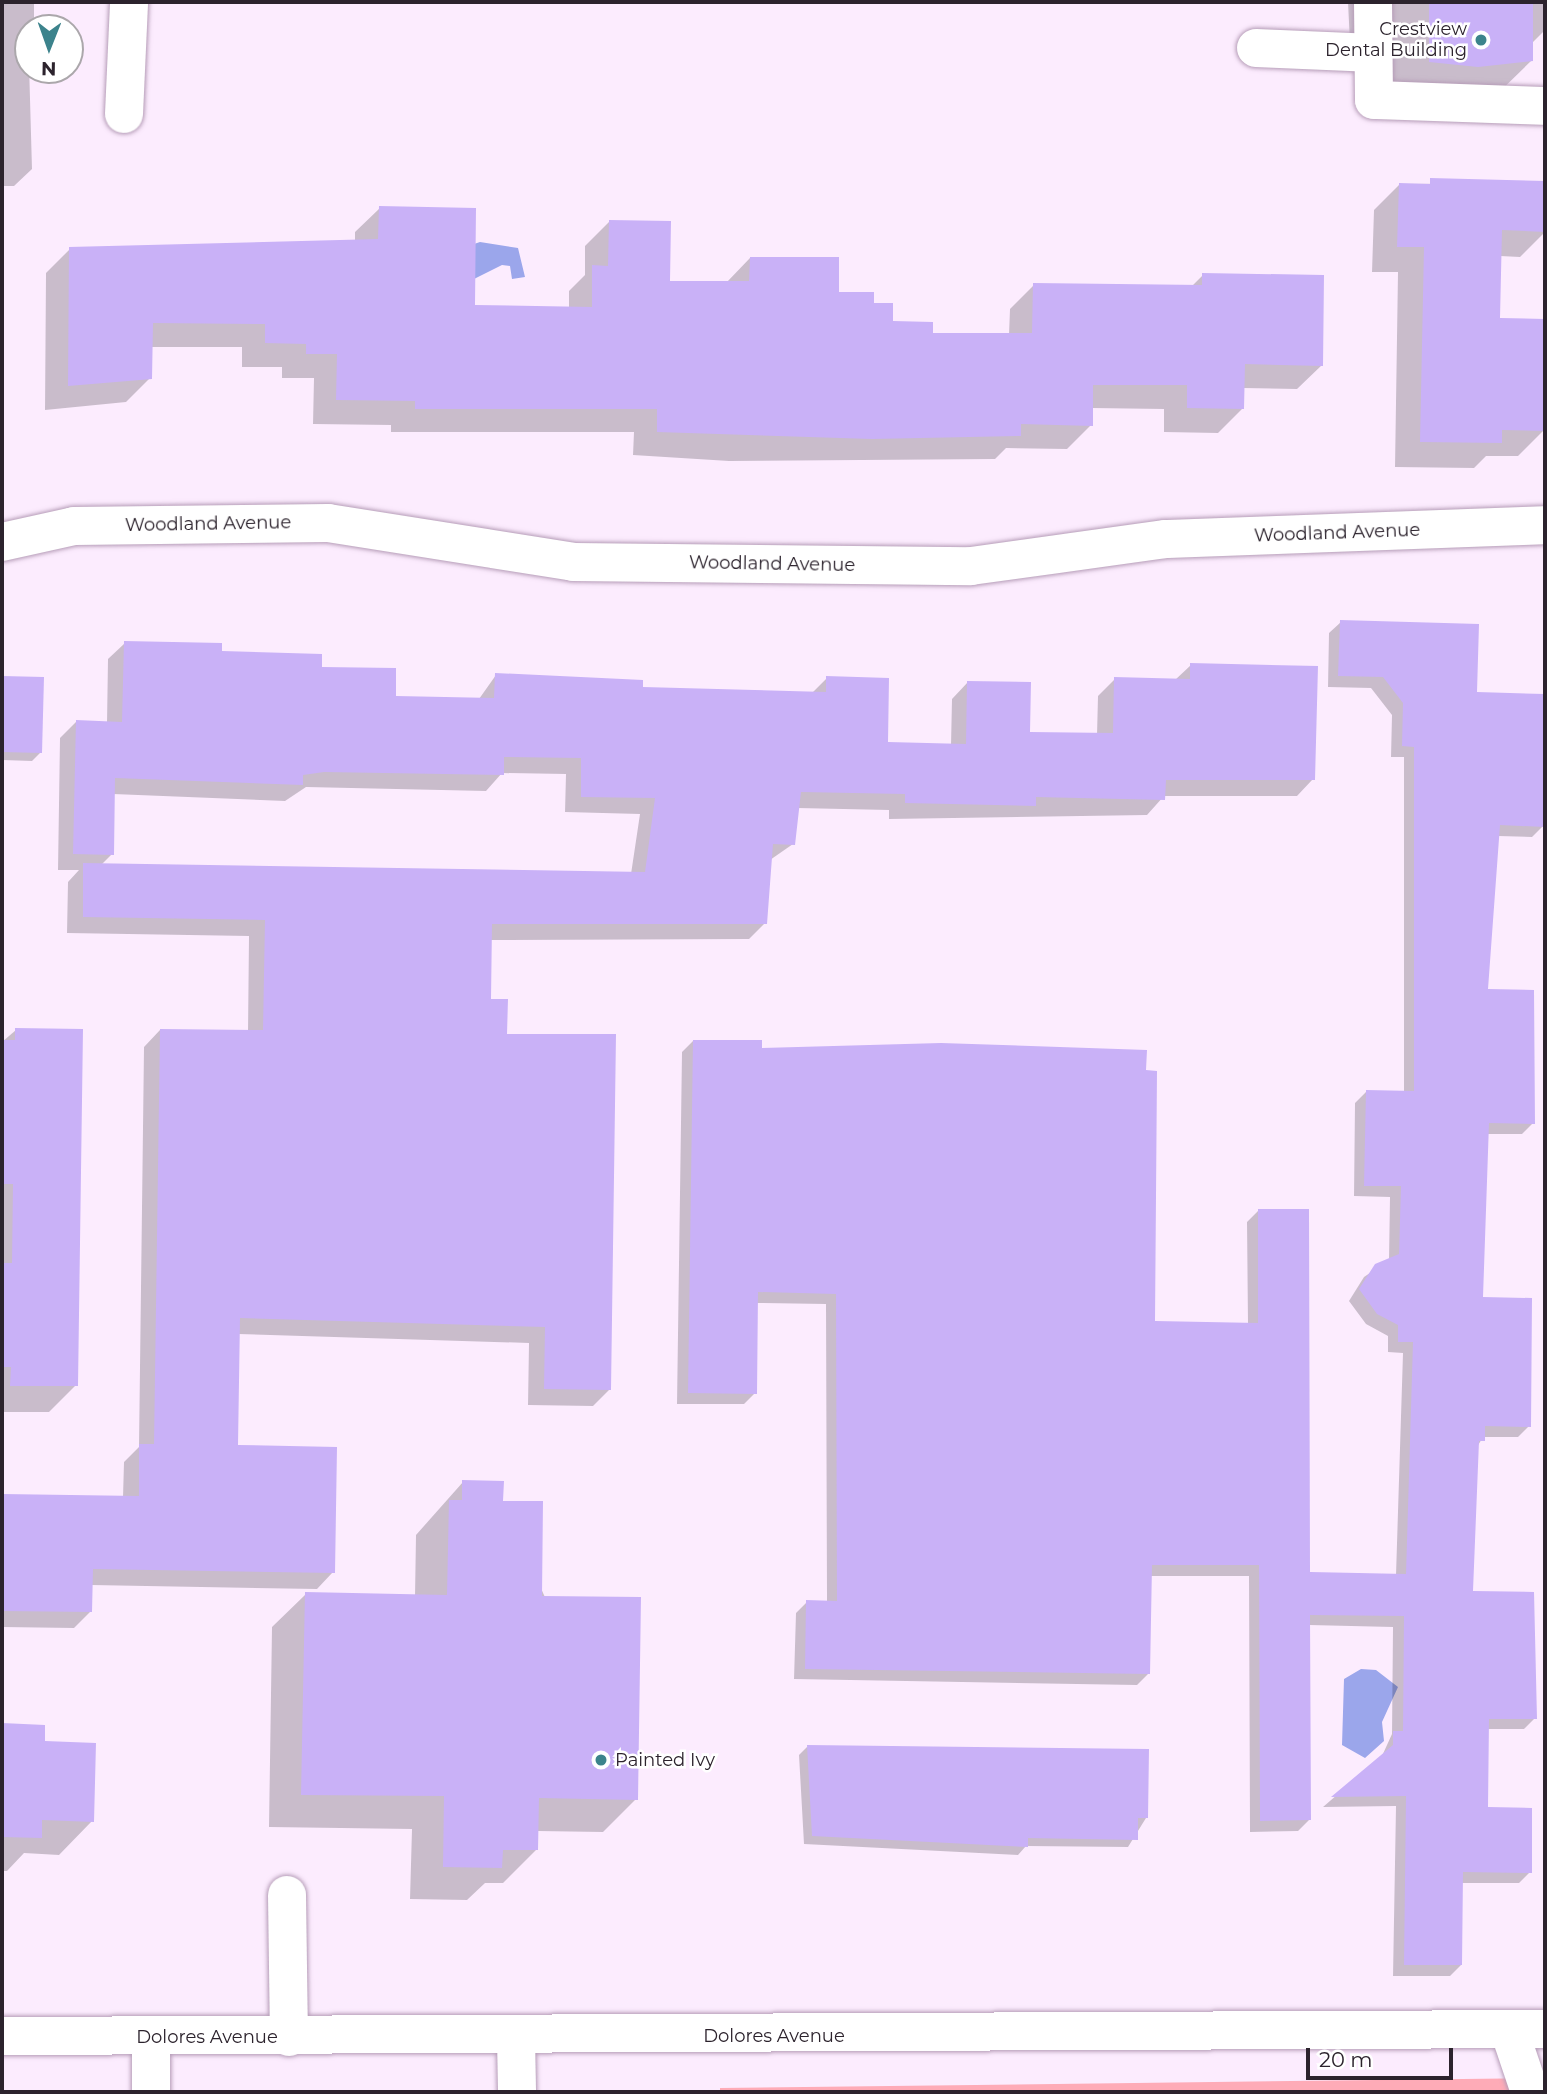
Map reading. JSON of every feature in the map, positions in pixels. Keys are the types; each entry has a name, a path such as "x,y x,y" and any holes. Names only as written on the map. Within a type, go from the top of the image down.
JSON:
{"street":[{"path":"124,114 129,2"},
{"path":"1373,2 1374,100 1545,106"},
{"path":"1256,48 1374,53"},
{"name":"Woodland Avenue","path":"2,542 74,526 328,523 573,562 971,566 1166,539 1545,525"},
{"path":"287,1895 289,2037"},
{"path":"1527,2030 1530,2092"},
{"name":"Dolores Avenue","path":"2,2035 516,2038 1527,2030"},
{"path":"151,2037 151,2092"},
{"path":"516,2038 517,2092"}],"shaded area":[{"path":"1545,2078 1545,2092 720,2092 720,2088"}],"water":[{"path":"480,242 518,248 525,277 512,279 510,266 502,265 470,281 462,248"},
{"path":"1361,1669 1376,1670 1398,1687 1382,1722 1384,1741 1365,1758 1342,1745 1344,1679"}],"building":[{"name":"Crestview Dental Building","path":"1429,2 1533,2 1533,61 1478,67 1429,62"},
{"path":"1430,178 1545,181 1545,232 1502,230 1500,318 1545,319 1545,431 1502,430 1502,443 1420,442 1424,247 1397,247 1399,183 1430,184"},
{"path":"379,206 476,208 475,305 592,307 592,265 608,266 609,220 671,221 670,281 749,281 750,257 839,257 839,292 874,292 874,303 893,303 893,321 933,322 933,333 1032,333 1033,283 1202,285 1202,273 1324,275 1323,366 1245,364 1244,409 1187,408 1187,385 1093,385 1093,426 1021,424 1021,436 872,439 657,432 657,409 415,409 415,401 336,400 337,354 306,354 306,344 265,343 265,324 153,323 152,379 68,386 69,247 378,239"},
{"path":"1340,620 1479,624 1477,692 1545,694 1545,827 1500,825 1488,989 1534,990 1535,1124 1489,1123 1483,1297 1532,1298 1531,1427 1485,1426 1485,1441 1479,1441 1473,1591 1534,1592 1537,1719 1489,1719 1488,1807 1532,1808 1532,1873 1463,1872 1462,1965 1404,1965 1406,1796 1331,1797 1393,1745 1393,1731 1403,1731 1404,1616 1310,1615 1311,1820 1260,1821 1259,1565 1152,1565 1150,1674 805,1669 806,1600 837,1601 836,1294 758,1292 757,1394 688,1393 693,1040 762,1040 762,1048 941,1043 1147,1050 1146,1070 1157,1071 1155,1321 1258,1323 1258,1209 1309,1209 1310,1572 1406,1574 1413,1342 1398,1342 1398,1325 1377,1314 1359,1289 1375,1264 1399,1254 1401,1186 1364,1186 1366,1090 1414,1091 1414,747 1402,746 1403,703 1383,677 1338,676"},
{"path":"124,641 222,643 222,651 322,654 322,667 396,668 396,696 494,698 495,673 643,680 643,687 826,692 826,676 889,678 888,742 966,744 967,681 1031,682 1030,732 1113,733 1114,677 1190,679 1190,663 1318,666 1315,780 1166,780 1165,800 1036,797 1036,806 905,803 905,794 801,792 795,845 773,844 767,924 492,924 491,999 508,999 507,1034 616,1034 611,1390 544,1389 545,1327 240,1318 238,1445 337,1447 335,1573 93,1569 92,1612 2,1611 2,1494 139,1496 139,1444 154,1444 160,1029 263,1030 265,920 83,917 83,863 645,872 655,798 581,797 581,758 504,757 504,775 324,772 303,775 303,785 115,778 114,855 73,854 76,720 122,722"},
{"path":"2,676 44,677 42,753 2,752"},
{"path":"15,1028 83,1029 78,1386 10,1386 11,1367 2,1367 2,1263 12,1263 13,1184 2,1184 2,1040 15,1040"},
{"path":"462,1480 504,1481 503,1501 543,1501 542,1596 641,1597 638,1800 539,1798 538,1850 503,1850 502,1868 443,1867 444,1796 301,1795 305,1592 447,1595 449,1500 462,1500"},
{"path":"2,1723 45,1725 45,1741 96,1743 94,1822 42,1820 42,1838 2,1837"},
{"path":"807,1745 1149,1749 1148,1818 1138,1818 1138,1840 1028,1838 1028,1847 812,1836"}],"place":[{"name":"Crestview Dental Building","path":"1481,40"},
{"name":"Painted Ivy","path":"601,1760"}]}
